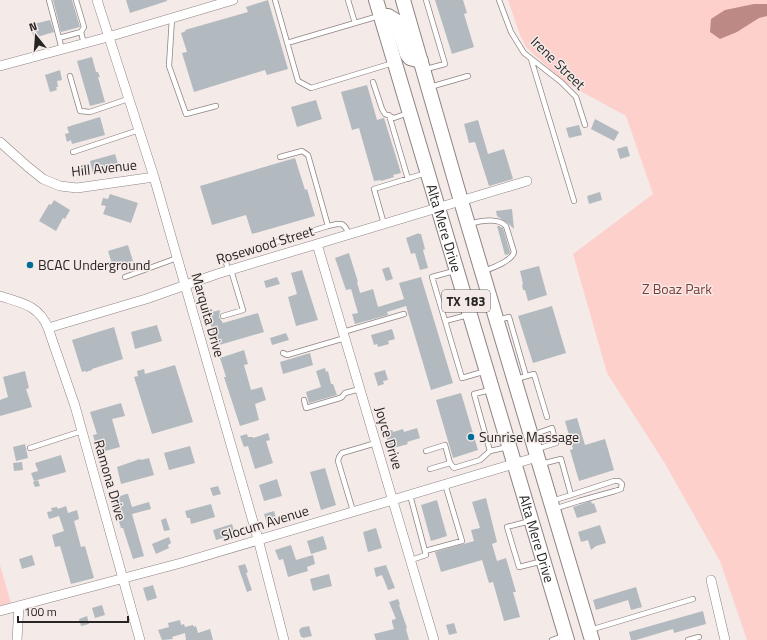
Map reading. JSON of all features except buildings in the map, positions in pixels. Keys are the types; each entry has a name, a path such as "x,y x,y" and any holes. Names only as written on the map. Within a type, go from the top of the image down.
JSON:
{"main road":[{"name":"Alta Mere Drive","path":"376,0 567,638"},
{"name":"Alta Mere Drive","path":"403,0 497,321 520,377 531,435 590,635"},
{"path":"381,16 388,16 396,21 407,54 410,58 422,65"}],"street":[{"name":"Marquita Drive","path":"97,0 154,177 258,539 284,640"},
{"path":"0,66 84,44 233,0"},
{"name":"Hill Avenue","path":"0,142 43,179 60,186 77,188 154,177"},
{"name":"Rosewood Street","path":"48,328 146,299 230,270 526,181"},
{"name":"Joyce Drive","path":"317,244 434,640"},
{"path":"0,296 26,305 40,314 48,328"},
{"name":"Ramona Drive","path":"48,328 82,431 140,640"},
{"name":"Slocum Avenue","path":"0,611 181,563 537,457"},
{"path":"711,580 725,640"},
{"path":"17,640 19,606"}],"lane":[{"path":"49,0 62,50"},
{"path":"76,0 84,27 81,32 84,44"},
{"path":"275,0 298,81 310,88 395,63"},
{"path":"348,0 355,23"},
{"path":"422,65 445,64 426,0"},
{"name":"Irene Street","path":"499,0 511,32 524,53 561,82 576,97 585,125"},
{"path":"287,43 381,16"},
{"path":"172,18 169,66 186,114 216,106"},
{"path":"59,38 81,32"},
{"path":"530,58 574,201"},
{"path":"70,76 80,112 90,112 128,99"},
{"path":"429,88 468,76"},
{"path":"373,82 385,114 394,118 410,113"},
{"path":"389,115 408,179"},
{"path":"73,152 139,130"},
{"path":"280,157 302,151 308,155 328,226"},
{"path":"384,224 374,188 428,173"},
{"path":"468,224 491,221 504,223 514,252 513,255 502,263 482,271"},
{"path":"223,316 243,310 226,262 231,256 328,226 344,224 349,235"},
{"path":"125,277 177,258"},
{"path":"457,270 432,277 445,321 462,378 487,371"},
{"path":"283,353 287,355 404,314"},
{"path":"445,321 470,314"},
{"path":"520,377 534,374 547,417"},
{"path":"304,400 306,408 342,397 345,393 360,389"},
{"path":"490,452 474,394 493,389"},
{"path":"531,435 552,428 556,443 537,457"},
{"path":"30,448 82,431"},
{"path":"353,512 338,461 339,457 342,453 376,443"},
{"path":"426,451 445,445 450,463 454,468 480,460 490,452 510,446"},
{"path":"537,457 561,459 572,495"},
{"path":"430,469 450,463"},
{"path":"614,481 620,481 622,484 621,489 615,491 552,506 572,495 614,481"},
{"path":"425,552 462,541 445,484"},
{"path":"410,495 426,555 411,560"},
{"path":"532,520 507,527 519,567 544,560"},
{"path":"590,635 693,599"},
{"path":"688,640 699,637"},
{"path":"552,640 567,638"}],"green space":[{"name":"Z Boaz Park","path":"508,0 767,0 767,640 747,640 720,561 664,462 607,373 573,254 653,194 626,116 564,82 526,47 520,35"},
{"path":"0,565 11,603 0,606"}],"shaded area":[{"path":"754,4 767,4 767,16 759,18 737,32 720,39 710,32 711,19 725,10"}],"place":[{"name":"BCAC Underground","path":"30,265"},
{"name":"Sunrise Massage","path":"471,437"}]}
